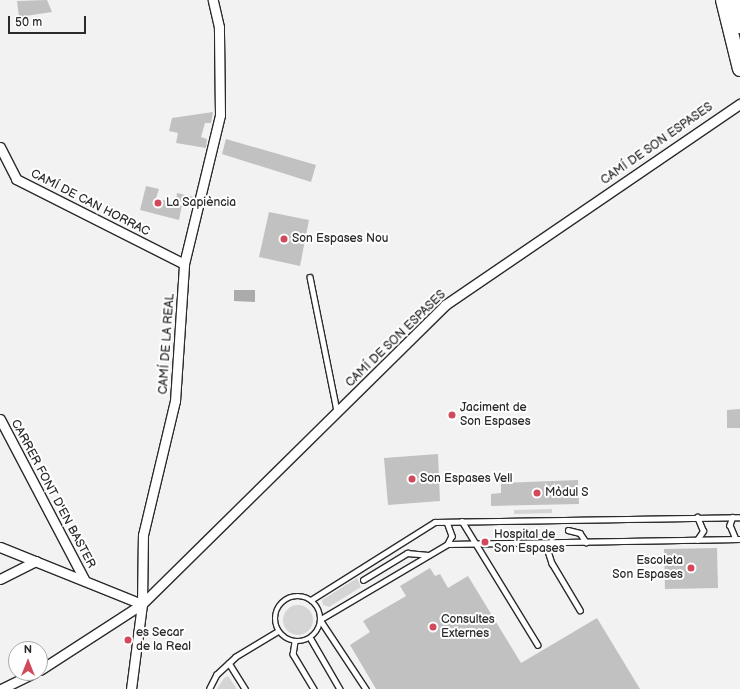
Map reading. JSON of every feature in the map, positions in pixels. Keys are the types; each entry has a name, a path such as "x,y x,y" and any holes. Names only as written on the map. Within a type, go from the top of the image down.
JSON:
{"main road":[{"path":"723,0 740,69"},
{"path":"733,0 740,26"}],"street":[{"name":"CAMÍ DE LA REAL","path":"130,689 142,604 143,535 175,401 184,264 220,115 219,27 213,0"},
{"name":"CAMÍ DE SON ESPASES","path":"48,665 142,604 445,305 740,104"},
{"name":"CAMÍ DE CAN HORRAC","path":"0,147 16,179 184,264"},
{"name":"CARRER FONT D'EN BASTER","path":"0,419 85,581"},
{"path":"0,547 142,604"},
{"path":"0,579 36,561"},
{"path":"1,689 18,681"}],"lane":[{"path":"310,277 338,412"},
{"path":"697,517 703,531 697,540"},
{"path":"311,639 321,620 448,544 738,539 730,525 733,517"},
{"path":"311,639 295,642 278,631 275,616 282,603 296,596 311,600 435,522 740,517"},
{"path":"462,521 538,645"},
{"path":"447,522 452,536 448,544"},
{"path":"568,530 580,533 586,542"},
{"path":"552,542 548,551 552,563 580,610"},
{"path":"363,580 407,553 428,555"},
{"path":"311,600 321,620 366,689"},
{"path":"209,689 216,675 229,663 278,631"},
{"path":"311,639 340,689"},
{"path":"295,642 293,654 314,689"},
{"path":"229,663 245,689"}],"shaded area":[{"path":"234,290 255,290 255,302 234,301"},
{"path":"552,509 552,513 514,514 514,510"},
{"path":"357,578 361,587 329,607 323,605 322,600"},
{"path":"298,605 309,609 313,620 309,631 298,635 287,631 283,620 287,609"},
{"path":"228,676 237,689 217,689 224,678"}],"building":[{"path":"47,0 52,12 19,17 17,1"},
{"path":"213,112 211,123 205,123 201,137 207,139 206,148 176,143 178,133 169,131 172,118"},
{"path":"226,139 316,165 311,182 222,154"},
{"name":"La Sapiència","path":"146,186 159,189 156,198 182,205 179,220 140,210"},
{"path":"177,193 194,197 192,205 176,201"},
{"name":"Son Espases Nou","path":"269,212 309,220 300,266 259,257"},
{"path":"740,409 740,428 727,428 727,410"},
{"name":"Son Espases Vell","path":"438,454 440,501 388,505 384,458"},
{"name":"Mòdul S","path":"578,480 579,504 491,506 491,494 501,493 501,483"},
{"name":"Escoleta Son Espases","path":"717,548 718,588 665,589 664,549"},
{"name":"Consultes Externes","path":"430,568 435,576 440,574 448,588 468,576 521,663 597,618 640,689 376,689 350,645 370,632 363,621 406,596 400,586"}],"place":[{"name":"La Sapiència","path":"158,203"},
{"name":"Son Espases Nou","path":"284,239"},
{"name":"Jaciment de Son Espases","path":"452,415"},
{"name":"Son Espases Vell","path":"412,479"},
{"name":"Mòdul S","path":"537,493"},
{"name":"Hospital de Son Espases","path":"485,542"},
{"name":"Escoleta Son Espases","path":"691,568"},
{"name":"Consultes Externes","path":"433,627"},
{"name":"es Secar de la Real","path":"128,640"}]}
